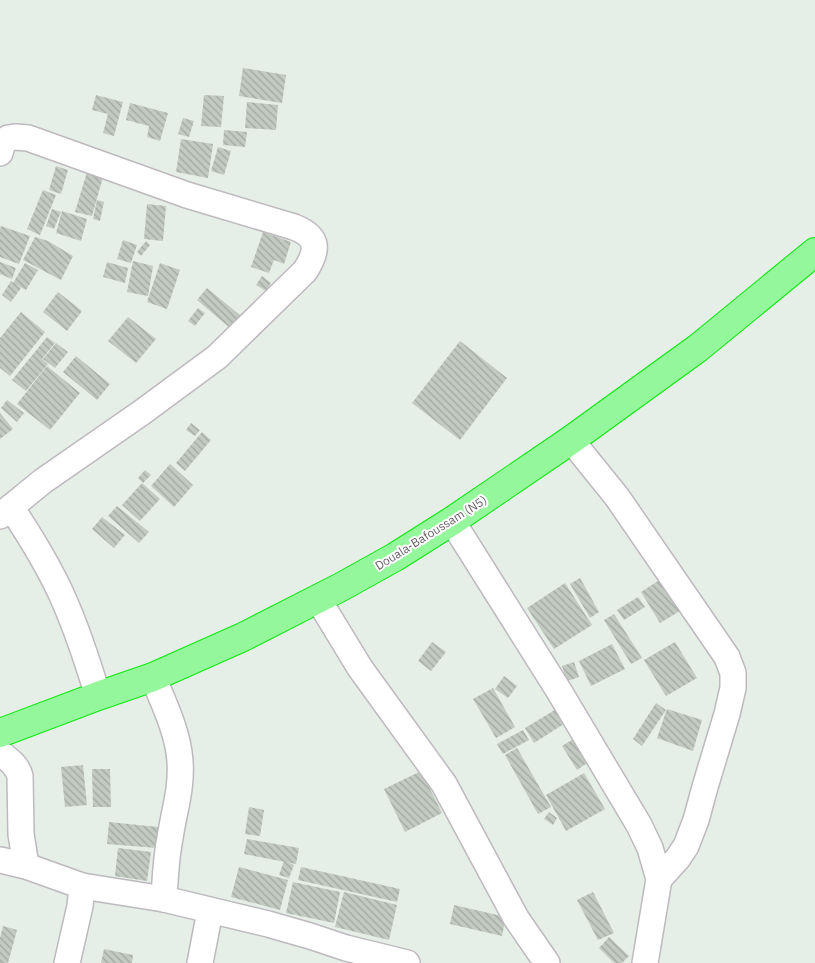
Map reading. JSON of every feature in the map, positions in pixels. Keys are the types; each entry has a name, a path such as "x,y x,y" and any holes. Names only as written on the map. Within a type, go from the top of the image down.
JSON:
{"highway":[{"name":"Douala-Bafoussam (N5)","path":"0,733 153,677 243,637 395,557 452,521 571,440 698,348 815,252"}],"street":[{"path":"0,154 8,138 28,138 187,195 305,231 315,248 312,260 305,272 217,357 43,481 5,512 24,528 50,572 63,598 98,696"},
{"path":"571,440 617,498 727,657 733,673 733,688 727,714 696,820 686,846 659,880"},
{"path":"452,521 559,692 639,825 650,848 659,880 646,963"},
{"path":"318,599 360,668 444,784 516,918 548,963"},
{"path":"153,677 176,738 180,760 180,787 170,838 164,899"},
{"path":"0,753 14,764 20,776 21,834 26,866"},
{"path":"0,860 26,866 82,886 164,899 268,924 310,936 345,956 406,963"},
{"path":"67,963 80,906 82,886"},
{"path":"200,963 210,911"}],"building":[{"path":"243,68 286,75 282,103 239,96"},
{"path":"96,95 123,102 114,136 103,133 108,114 92,110"},
{"path":"204,95 224,96 221,127 201,126"},
{"path":"247,102 278,105 276,130 245,128"},
{"path":"130,103 168,113 160,141 147,137 149,126 126,120"},
{"path":"183,118 194,121 189,137 178,134"},
{"path":"224,130 247,132 245,147 223,145"},
{"path":"181,139 213,144 208,178 176,172"},
{"path":"218,147 231,151 224,175 211,171"},
{"path":"56,166 68,170 61,194 49,190"},
{"path":"87,172 103,177 92,216 75,212"},
{"path":"43,190 56,195 40,235 27,229"},
{"path":"97,200 104,202 100,221 93,219"},
{"path":"147,204 166,206 163,241 144,239"},
{"path":"52,209 61,212 54,229 46,226"},
{"path":"62,211 87,219 81,241 56,233"},
{"path":"1,226 30,236 19,264 0,257"},
{"path":"263,232 291,242 284,264 274,260 269,273 251,267"},
{"path":"35,237 48,241 73,256 61,280 23,260"},
{"path":"123,240 137,245 131,263 117,259"},
{"path":"146,241 150,245 141,256 137,252"},
{"path":"133,261 153,266 148,296 127,292"},
{"path":"0,262 16,268 12,279 0,274"},
{"path":"107,262 128,268 125,283 103,277"},
{"path":"25,263 38,270 26,290 15,284 21,288 11,302 2,295 11,281 13,283"},
{"path":"160,263 180,270 167,309 147,302"},
{"path":"262,276 271,283 266,291 256,285"},
{"path":"207,288 241,316 230,328 197,300"},
{"path":"58,292 82,311 67,331 43,312"},
{"path":"198,308 205,313 195,326 188,321"},
{"path":"21,312 45,332 10,376 0,368 0,338"},
{"path":"128,317 156,339 136,363 108,341"},
{"path":"47,337 55,343 42,359 48,364 26,391 12,380"},
{"path":"460,341 507,378 460,440 412,403"},
{"path":"56,343 68,352 55,368 43,359"},
{"path":"76,356 110,384 97,400 63,372"},
{"path":"47,366 80,393 50,430 17,404"},
{"path":"7,400 24,413 17,422 1,408"},
{"path":"0,413 13,429 0,439"},
{"path":"191,423 200,430 195,436 186,430"},
{"path":"202,432 211,440 185,471 176,463"},
{"path":"170,464 193,485 174,507 151,486"},
{"path":"145,470 151,475 143,483 138,478"},
{"path":"142,483 160,499 140,521 122,505"},
{"path":"117,506 149,532 139,543 108,516"},
{"path":"102,517 125,535 114,548 92,529"},
{"path":"580,578 599,612 590,618 570,584"},
{"path":"661,579 680,611 660,623 641,592"},
{"path":"565,583 592,625 554,649 527,608"},
{"path":"638,597 645,607 624,620 617,610"},
{"path":"614,614 642,658 631,664 604,620"},
{"path":"432,642 446,652 431,671 418,661"},
{"path":"675,642 697,678 666,696 644,660"},
{"path":"612,644 625,669 591,686 579,661"},
{"path":"574,662 579,677 567,681 562,666"},
{"path":"504,676 517,686 508,698 495,689"},
{"path":"493,688 515,727 496,738 473,699"},
{"path":"656,703 666,710 642,746 633,739"},
{"path":"558,708 567,722 534,743 525,728"},
{"path":"667,709 702,720 693,751 657,738"},
{"path":"523,730 529,740 503,754 497,744"},
{"path":"575,738 590,761 577,770 562,746"},
{"path":"517,748 551,807 538,814 505,755"},
{"path":"83,765 87,805 65,807 61,767"},
{"path":"92,769 110,769 111,807 93,807"},
{"path":"421,771 442,813 405,832 384,789"},
{"path":"584,773 605,809 566,831 546,795"},
{"path":"249,807 264,810 260,836 245,834"},
{"path":"549,812 557,818 553,825 544,819"},
{"path":"109,822 158,827 157,848 107,844"},
{"path":"247,839 299,848 296,864 244,854"},
{"path":"118,848 151,852 147,881 115,876"},
{"path":"284,861 294,865 289,878 279,875"},
{"path":"239,867 288,880 280,910 231,897"},
{"path":"301,867 400,889 397,902 298,880"},
{"path":"293,882 340,892 334,923 286,913"},
{"path":"344,892 397,905 389,940 335,927"},
{"path":"593,892 614,933 598,940 577,900"},
{"path":"454,905 506,917 502,936 450,924"},
{"path":"3,926 17,930 8,963 0,963 0,938"},
{"path":"609,937 629,956 622,963 614,963 599,948"},
{"path":"104,949 133,955 132,963 101,963"}]}
